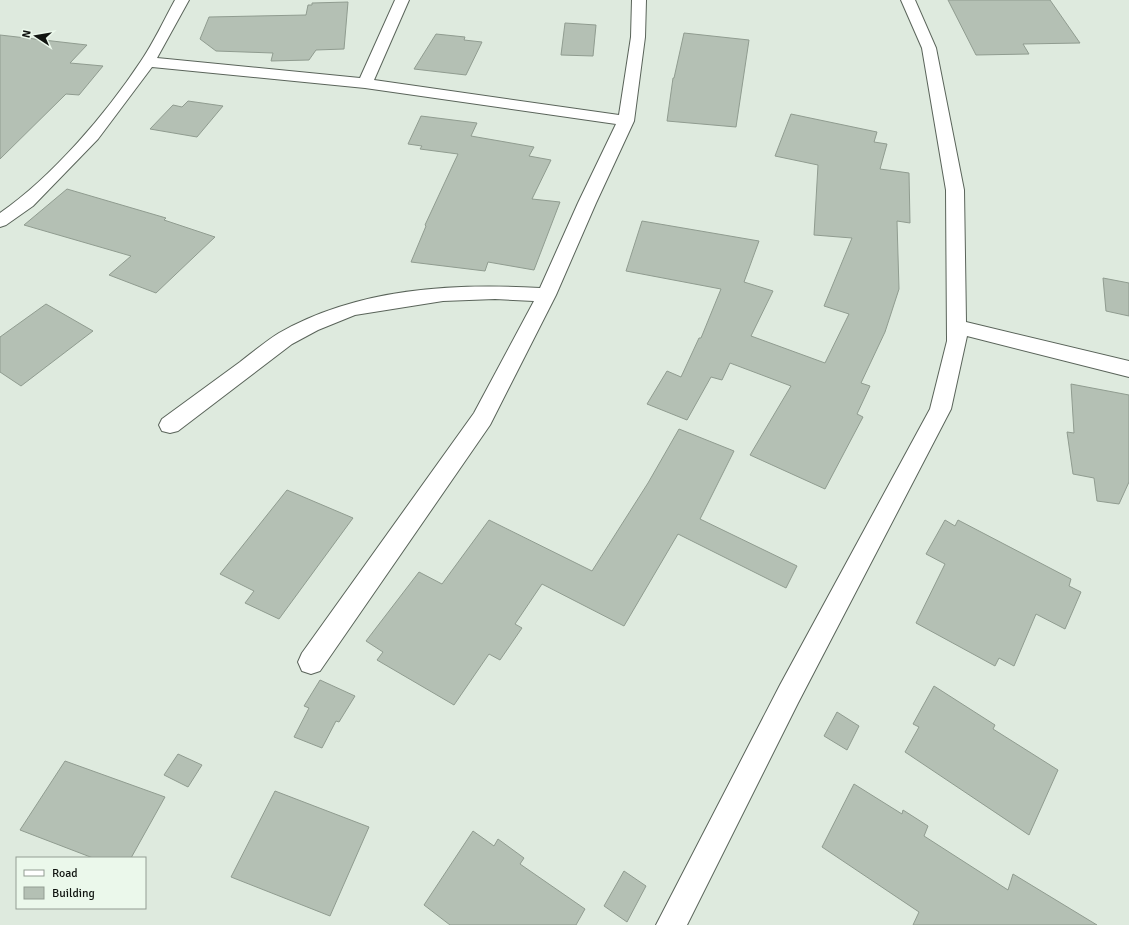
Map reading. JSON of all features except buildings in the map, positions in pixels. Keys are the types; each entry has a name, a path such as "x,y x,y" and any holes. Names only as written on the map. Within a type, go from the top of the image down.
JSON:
{"street":[{"path":"0,221 27,202 92,136 148,62 182,0"},
{"path":"365,83 402,0"},
{"path":"311,662 482,419 547,295 626,120 638,37 639,0"},
{"path":"670,925 789,694 940,409 957,341 955,190 929,48 908,0"},
{"path":"148,62 365,83 626,120"},
{"path":"170,425 227,380 284,339 311,325 350,309 379,302 443,294 495,292 547,295"},
{"path":"956,326 1129,369"}]}
